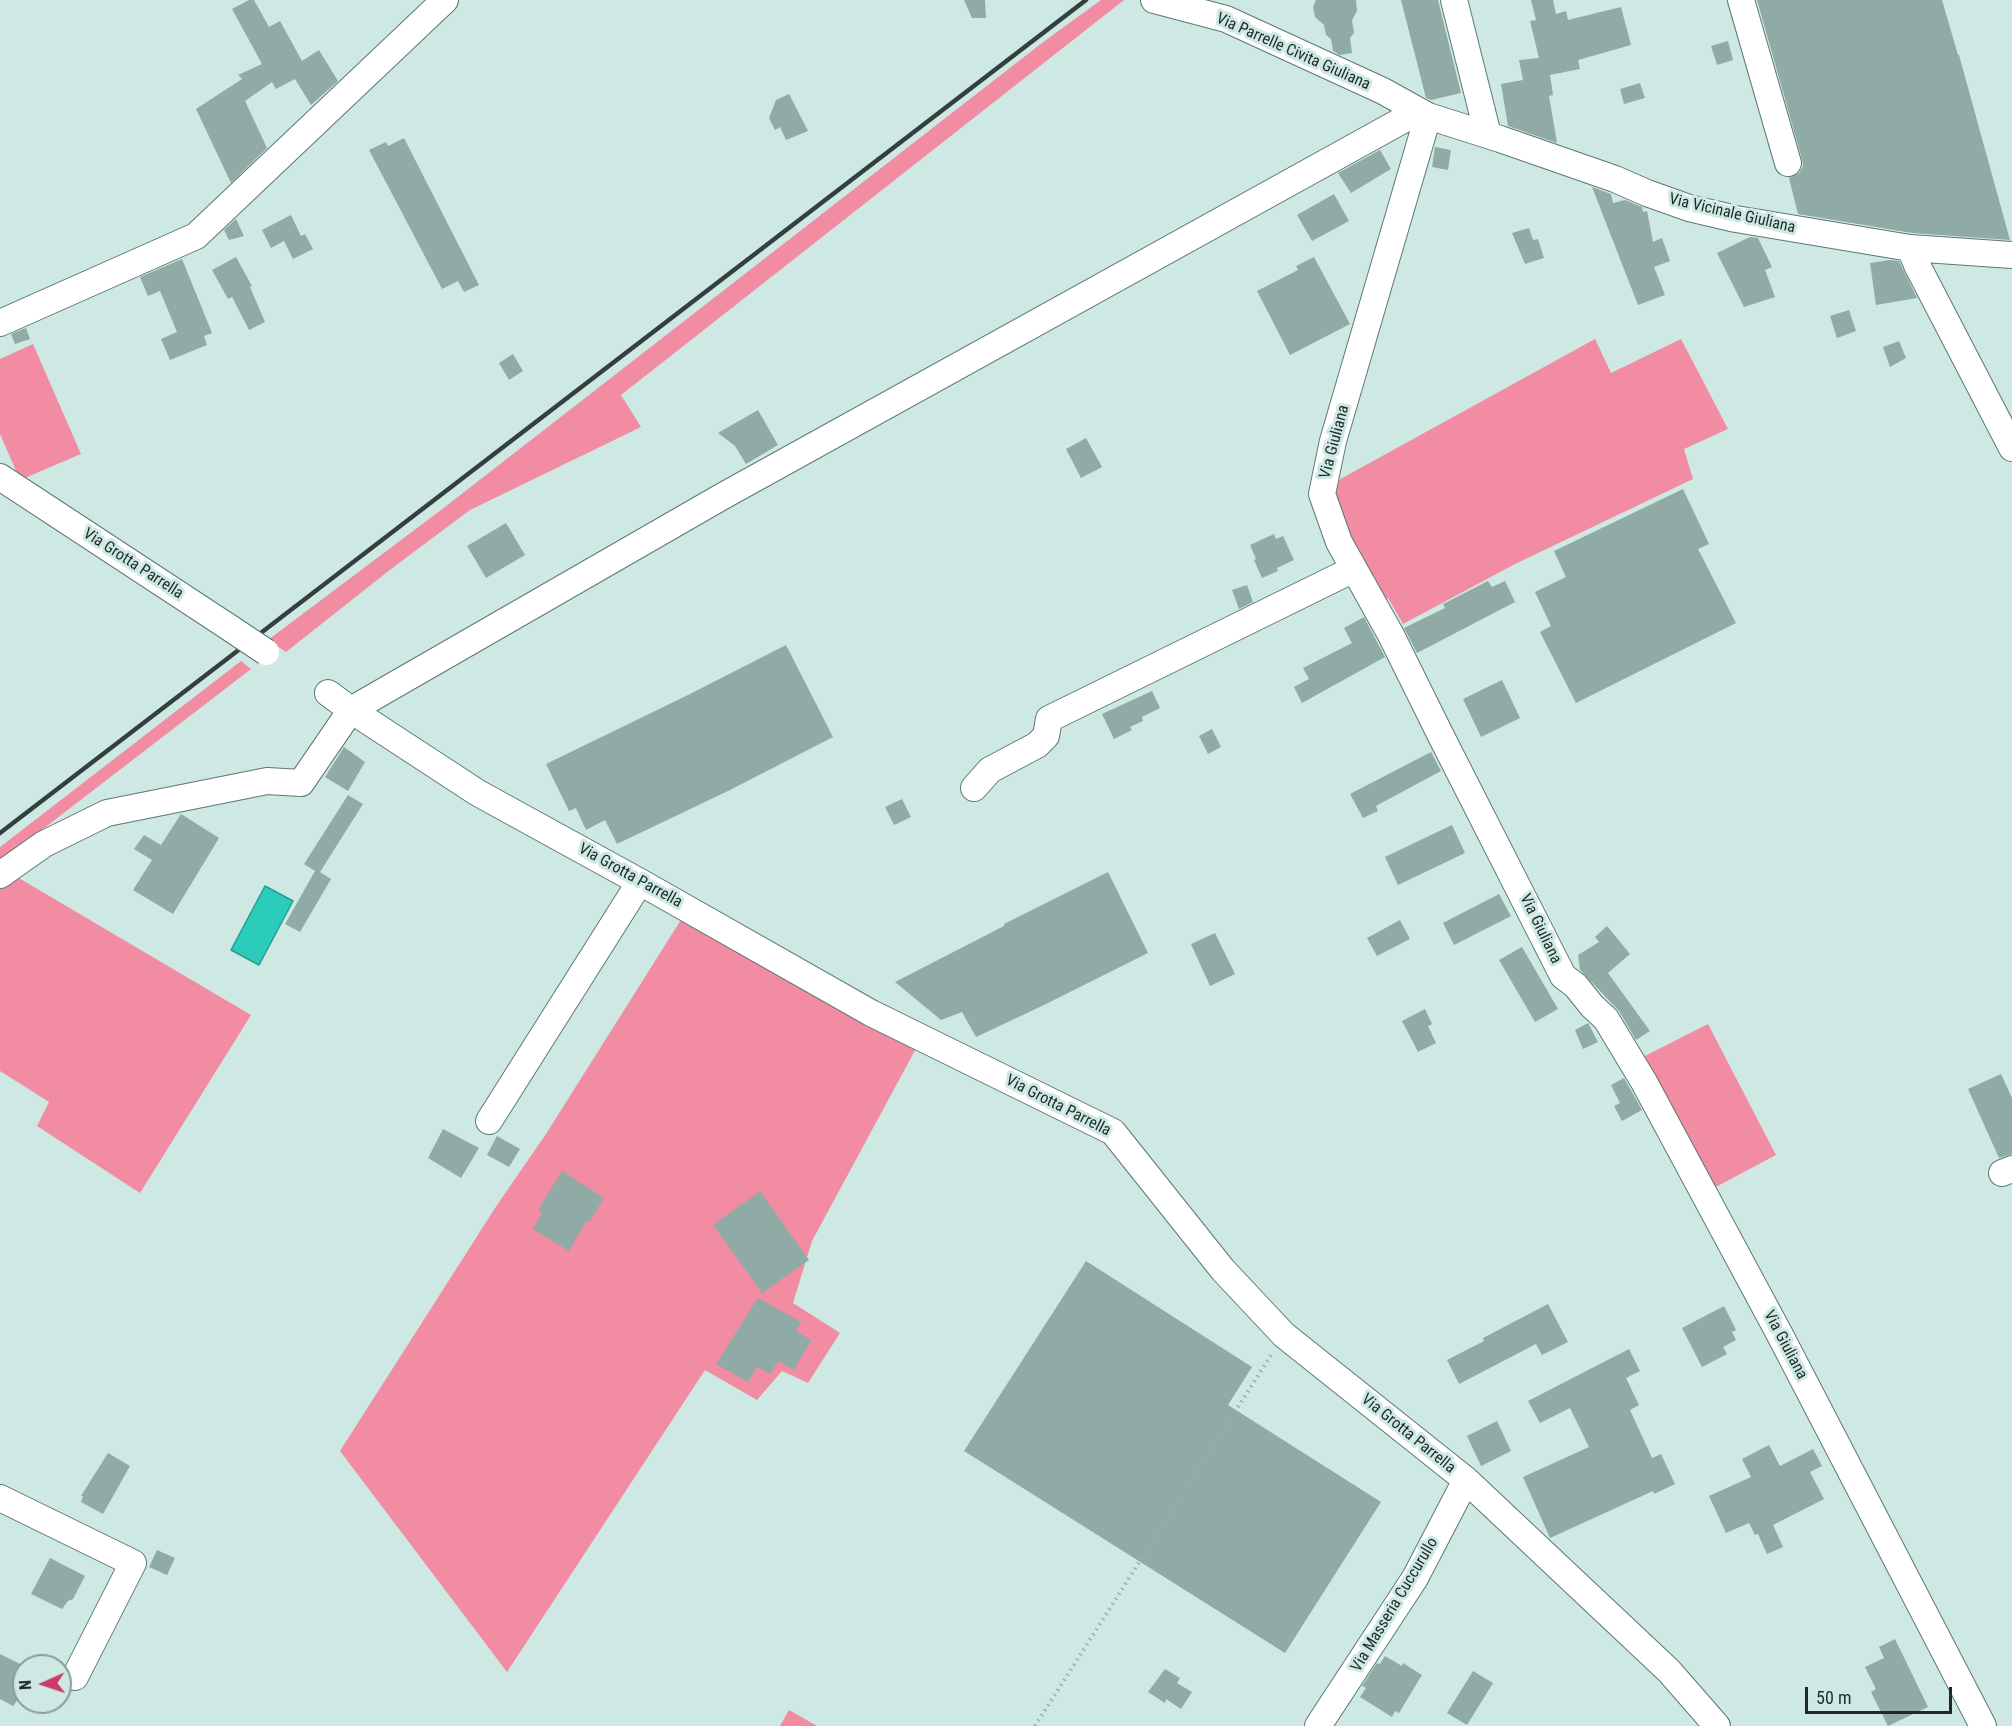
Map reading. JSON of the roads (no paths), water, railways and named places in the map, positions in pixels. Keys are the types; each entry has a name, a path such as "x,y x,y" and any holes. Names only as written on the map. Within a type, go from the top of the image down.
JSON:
{"street":[{"path":"0,323 196,236 445,0"},
{"name":"Via Parrelle Civita Giuliana","path":"1154,0 1226,19 1373,86 1424,114"},
{"path":"1454,0 1488,135"},
{"path":"1741,0 1788,163"},
{"path":"2,873 44,844 107,813 267,781 301,783 351,710 723,496 1424,114"},
{"name":"Via Vicinale Giuliana","path":"1424,114 1615,179 1689,208 1736,219 1910,248 2012,255"},
{"name":"Via Giuliana","path":"1424,114 1334,441 1322,494 1339,542 1391,635 1563,976 1576,986 1606,1019 1644,1083 1780,1335 1983,1726"},
{"path":"1910,248 1917,266 2012,448"},
{"name":"Via Grotta Parrella","path":"0,477 266,652"},
{"path":"974,788 990,770 1037,745 1046,736 1049,719 1354,568"},
{"name":"Via Grotta Parrella","path":"328,693 478,793 871,1013 1113,1131 1223,1270 1284,1335 1466,1480 1669,1671 1717,1726"},
{"path":"489,1121 640,882"},
{"name":"Via Masseria Cuccurullo","path":"1318,1726 1415,1578 1466,1480"},
{"path":"0,1498 133,1563 75,1677"}],"railway":[{"path":"0,833 1086,0"}]}
